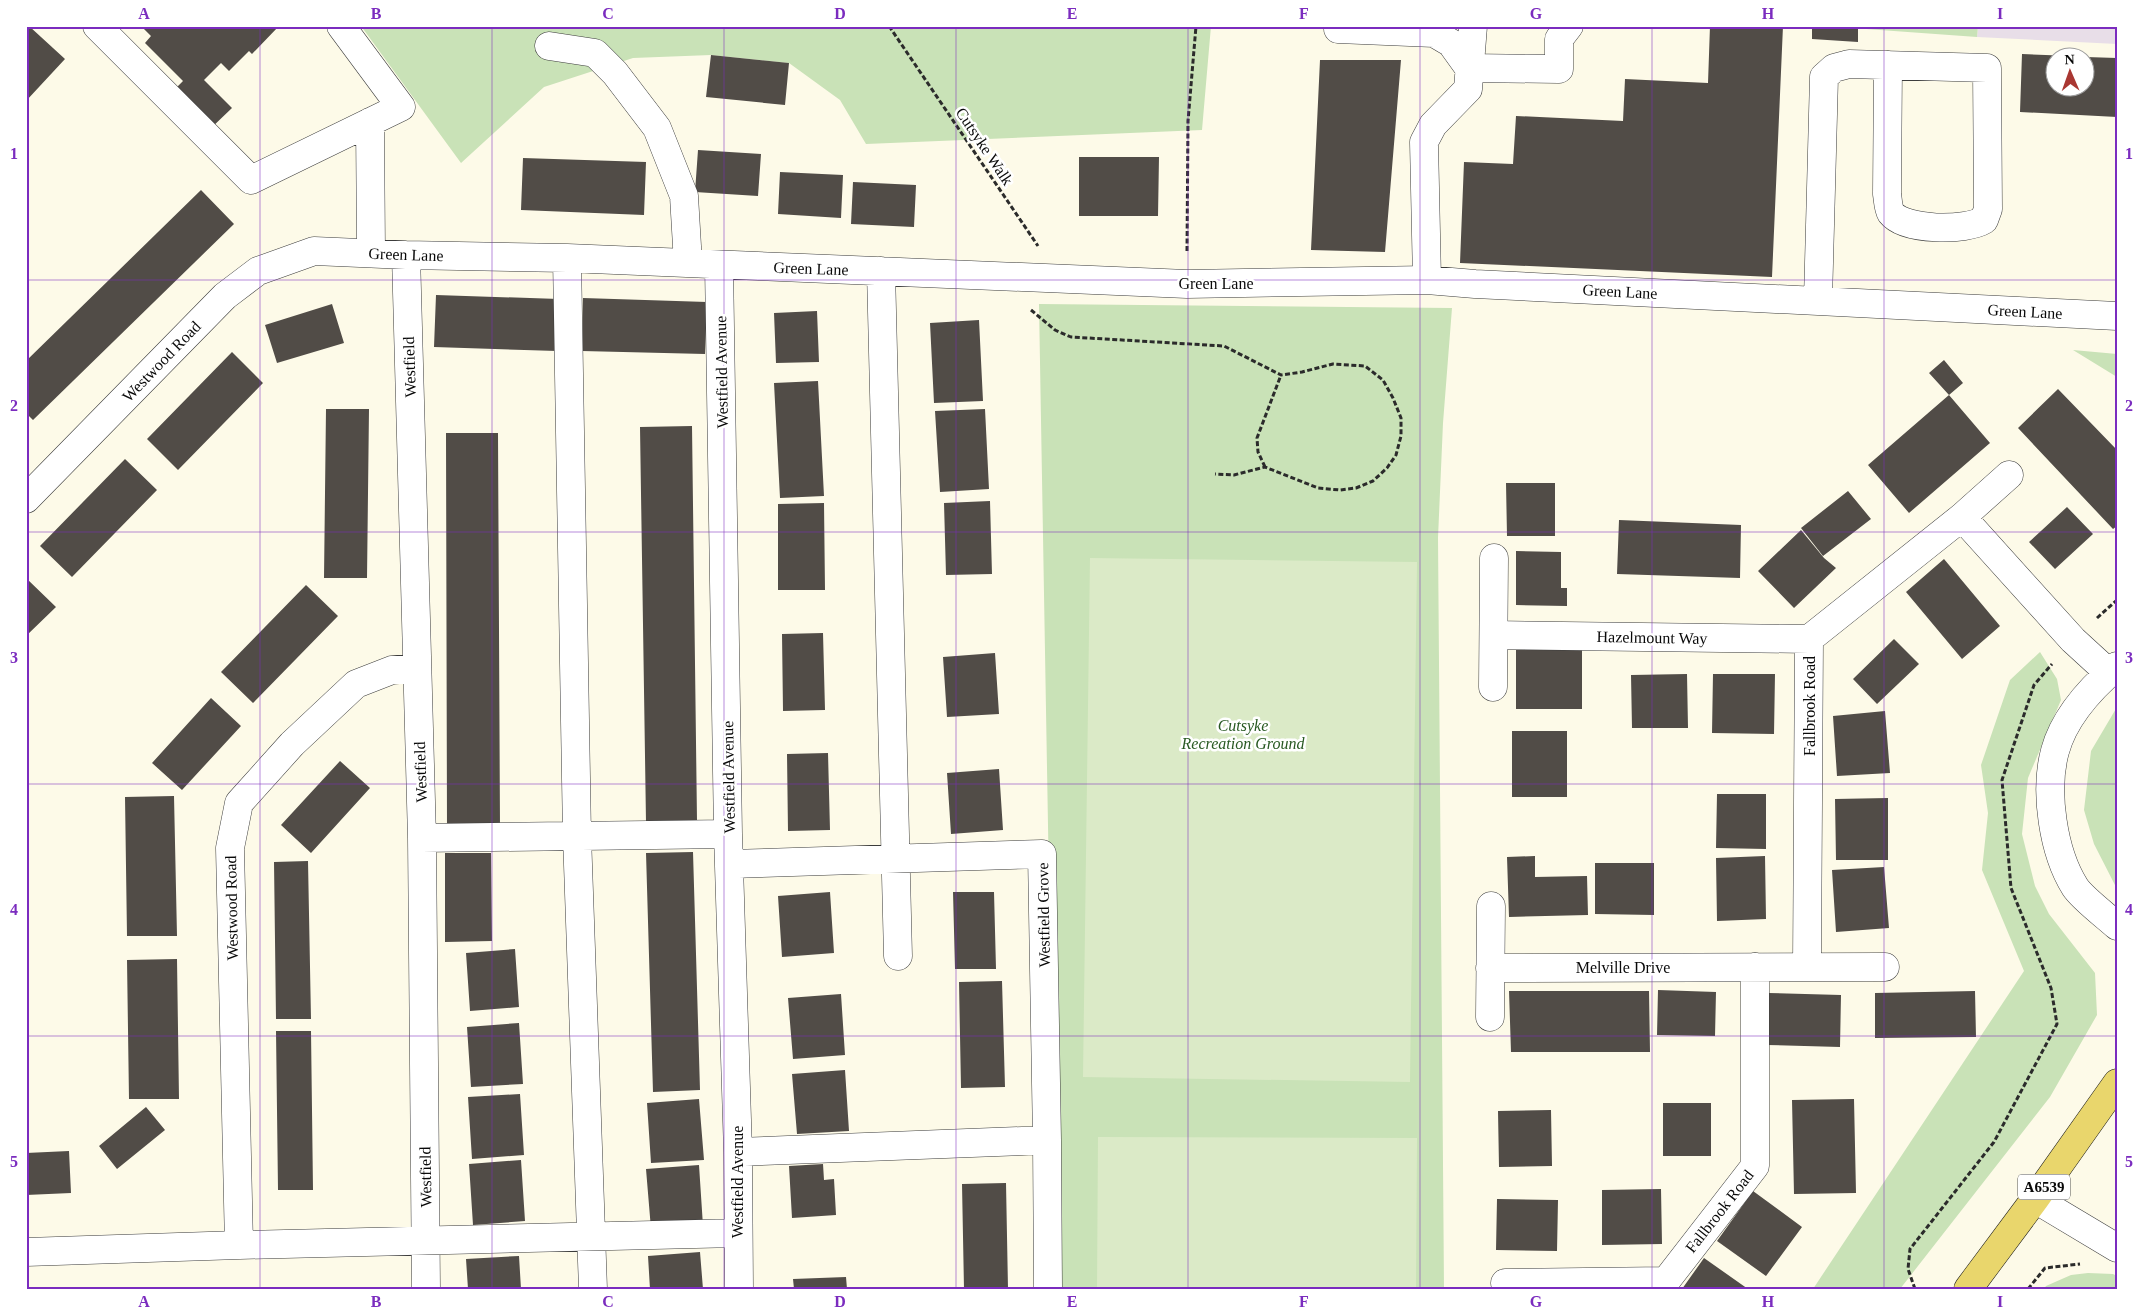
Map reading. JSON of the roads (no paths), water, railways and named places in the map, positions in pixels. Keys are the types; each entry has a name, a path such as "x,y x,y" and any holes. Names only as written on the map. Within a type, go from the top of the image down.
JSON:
{"main road":[{"name":"A6539","path":"1968,1289 2035,1199 2117,1083"}],"street":[{"path":"97,26 251,180 400,107 342,26"},
{"path":"1427,280 1424,142 1433,125 1468,89 1473,26"},
{"path":"1470,68 1559,69 1559,39 1569,26"},
{"path":"1338,29 1434,33 1451,43 1470,68"},
{"path":"550,46 595,53 614,72 657,128 684,196 688,263"},
{"path":"1818,300 1824,77 1834,68 1849,64 1888,65 1987,68 1988,208 1984,220 1976,225 1948,229 1901,222 1890,212 1887,194 1888,65"},
{"path":"370,122 371,252"},
{"name":"Green Lane","path":"314,251 567,258 1187,284 1427,280 2117,316"},
{"name":"Westwood Road","path":"26,499 224,296 258,271 314,251"},
{"name":"Westfield","path":"406,255 422,838 426,1289"},
{"path":"567,258 577,836 593,1289"},
{"name":"Westfield Avenue","path":"719,264 728,834 738,1152 739,1289"},
{"path":"881,271 894,857 898,956"},
{"name":"Fallbrook Road","path":"1807,967 1809,639 1962,517 2009,475"},
{"path":"1962,517 2073,640 2113,670 2079,706 2062,734 2055,751 2050,784 2050,811 2058,847 2075,888 2117,926"},
{"path":"1493,687 1494,558"},
{"name":"Hazelmount Way","path":"1494,635 1809,639"},
{"name":"Westwood Road","path":"239,1245 230,848 239,803 292,744 356,684 392,670 417,668"},
{"path":"422,838 728,834"},
{"name":"Westfield Grove","path":"730,864 894,857 1042,854 1048,1140 1048,1289"},
{"path":"1490,1017 1492,906"},
{"path":"1755,967 1885,967"},
{"name":"Fallbrook Road","path":"1505,1282 1559,1286 1666,1281 1755,1166 1755,967"},
{"name":"Melville Drive","path":"1490,968 1755,967"},
{"path":"738,1152 1048,1140"},
{"path":"2035,1199 2115,1247"},
{"path":"26,1252 738,1233"}],"park label":[{"name":"Cutsyke Recreation Ground","path":"1243,734"}]}
